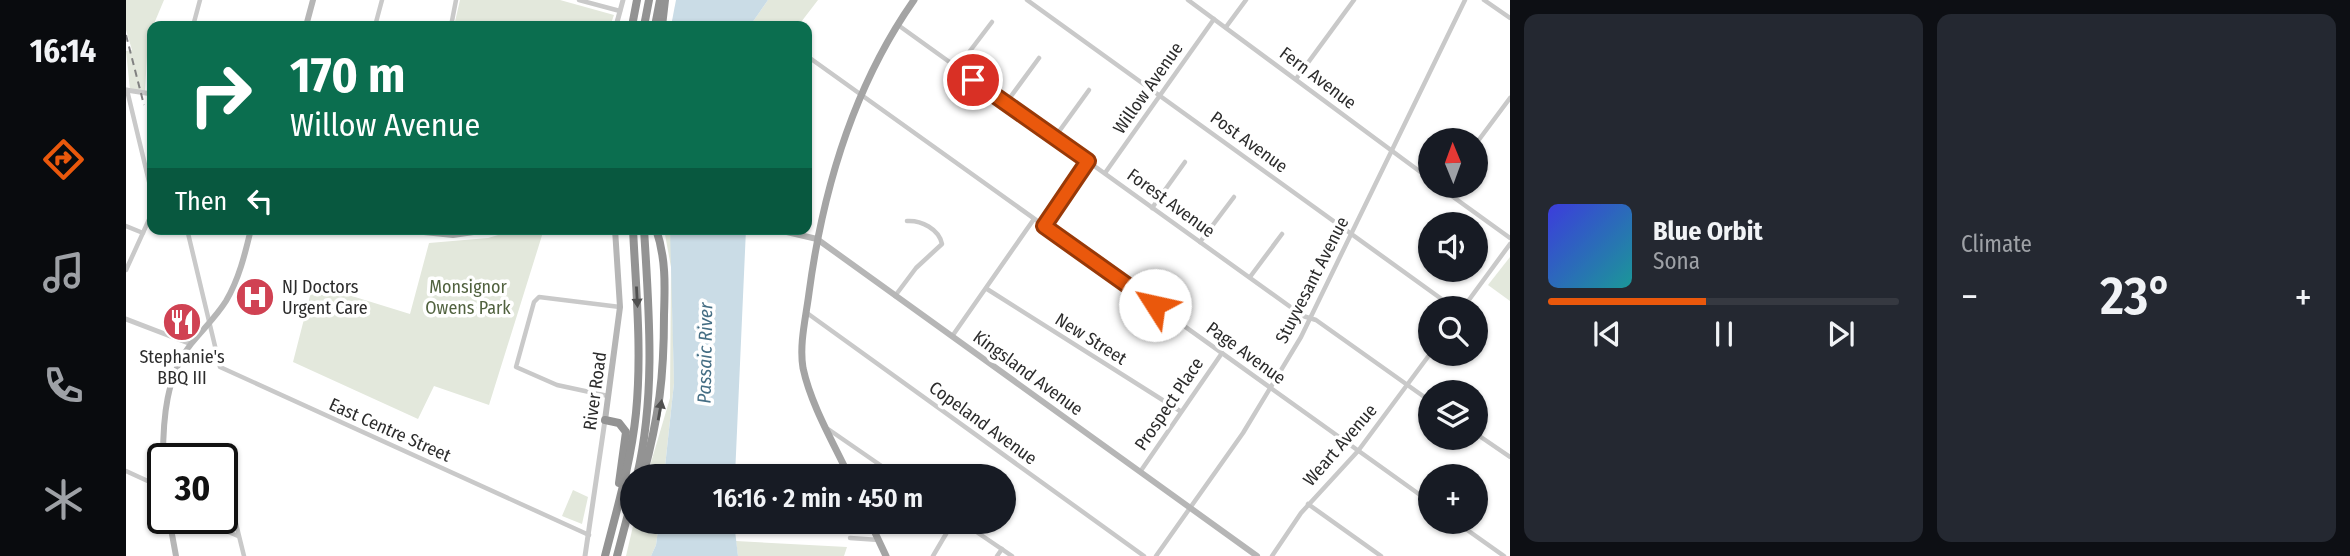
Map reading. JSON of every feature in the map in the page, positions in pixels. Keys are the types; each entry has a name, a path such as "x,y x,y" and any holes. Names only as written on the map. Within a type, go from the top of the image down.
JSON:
{"highway":[{"path":"633,21 637,0"},
{"path":"645,21 649,0"},
{"path":"657,21 663,0"},
{"path":"662,21 663,0"},
{"path":"605,556 627,467 636,411 639,354 633,235"},
{"path":"639,464 650,374 645,235"},
{"path":"646,464 663,385 664,266 657,235"},
{"path":"605,420 619,423 626,432 605,556"},
{"path":"617,556 623,534"}],"main road":[{"path":"307,21 313,0"},
{"path":"844,464 803,366 806,313 817,239 831,177 861,94 877,57 914,0"},
{"path":"165,443 170,389 191,344 209,324 233,289 249,235"},
{"name":"River Road","path":"605,420 620,307 615,235"},
{"name":"Kingsland Avenue","path":"800,235 817,239 1257,556"},
{"path":"172,534 176,556"},
{"path":"875,534 886,556"}],"street":[{"path":"194,21 200,0"},
{"path":"376,21 382,0"},
{"path":"452,21 456,0"},
{"path":"579,0 620,11"},
{"path":"617,21 623,0"},
{"name":"Post Avenue","path":"1027,0 1438,296"},
{"name":"Fern Avenue","path":"1188,0 1418,170"},
{"path":"1226,27 1246,0"},
{"path":"1296,79 1354,0"},
{"name":"Stuyvesant Avenue","path":"1156,556 1271,388 1311,318 1465,0"},
{"path":"1483,0 1510,18"},
{"name":"Willow Avenue","path":"1105,173 1214,19"},
{"path":"957,68 992,22"},
{"name":"Forest Avenue","path":"897,24 1303,316 1311,318 1418,392"},
{"path":"1006,103 1040,58"},
{"name":"Page Avenue","path":"812,60 1418,493"},
{"path":"147,93 126,90 147,170"},
{"path":"1055,137 1089,90"},
{"path":"1488,128 1510,98"},
{"path":"1044,226 1088,161"},
{"path":"1152,208 1185,162"},
{"path":"1200,242 1234,197"},
{"path":"1457,198 1510,238"},
{"path":"953,335 1034,219"},
{"path":"895,296 916,268 942,244 935,231 917,220 907,221"},
{"path":"126,270 147,224"},
{"path":"126,226 143,233"},
{"path":"1250,277 1282,234"},
{"path":"188,235 209,324"},
{"path":"1472,296 1510,244"},
{"name":"New Street","path":"987,289 1180,411"},
{"path":"608,396 557,384 516,367 534,302 539,297 620,307"},
{"name":"Copeland Avenue","path":"806,313 1144,556"},
{"path":"126,319 191,344"},
{"name":"East Centre Street","path":"209,324 220,367 589,534"},
{"name":"Prospect Place","path":"1140,472 1222,353"},
{"name":"Weart Avenue","path":"1272,556 1308,504 1359,451 1421,366"},
{"name":"River Road","path":"585,556 605,420"},
{"path":"827,428 879,464"},
{"path":"1488,442 1510,457"},
{"path":"126,471 147,481"},
{"path":"1308,504 1381,556"},
{"path":"233,534 238,536 244,556"},
{"path":"933,556 946,534"},
{"path":"980,534 1012,556"},
{"path":"1474,534 1504,556"},
{"path":"850,538 878,540"},
{"path":"997,556 1002,549"}],"green space":[{"path":"126,0 164,0 155,21 147,21 145,91 130,90 126,51 132,50 126,30"},
{"path":"460,0 560,0 614,15 612,21 455,21"},
{"path":"768,0 818,0 802,21 753,21"},
{"name":"Monsignor Owens Park","path":"498,235 542,235 489,405 434,386 418,419 293,362 313,284 410,314 429,243"},
{"path":"665,235 670,235 671,241 674,383 665,464 651,464 670,398 671,267"},
{"path":"1510,257 1510,301 1488,285"},
{"path":"573,490 588,497 582,524 562,516"},
{"path":"631,534 657,534 651,556 626,556"},
{"path":"736,541 847,547 844,556 738,556"}],"water":[{"path":"676,0 768,0 753,21 672,21"},
{"name":"Passaic River","path":"670,235 746,235 736,464 665,464 674,383"},
{"path":"657,534 735,534 738,556 651,556"}],"railway":[{"path":"126,35 144,105"}],"place":[{"name":"NJ Doctors Urgent Care","path":"255,297"},
{"name":"Stephanie's BBQ III","path":"182,322"}],"route":[{"path":"973,80 1088,161 1044,226 1155,305"}]}
